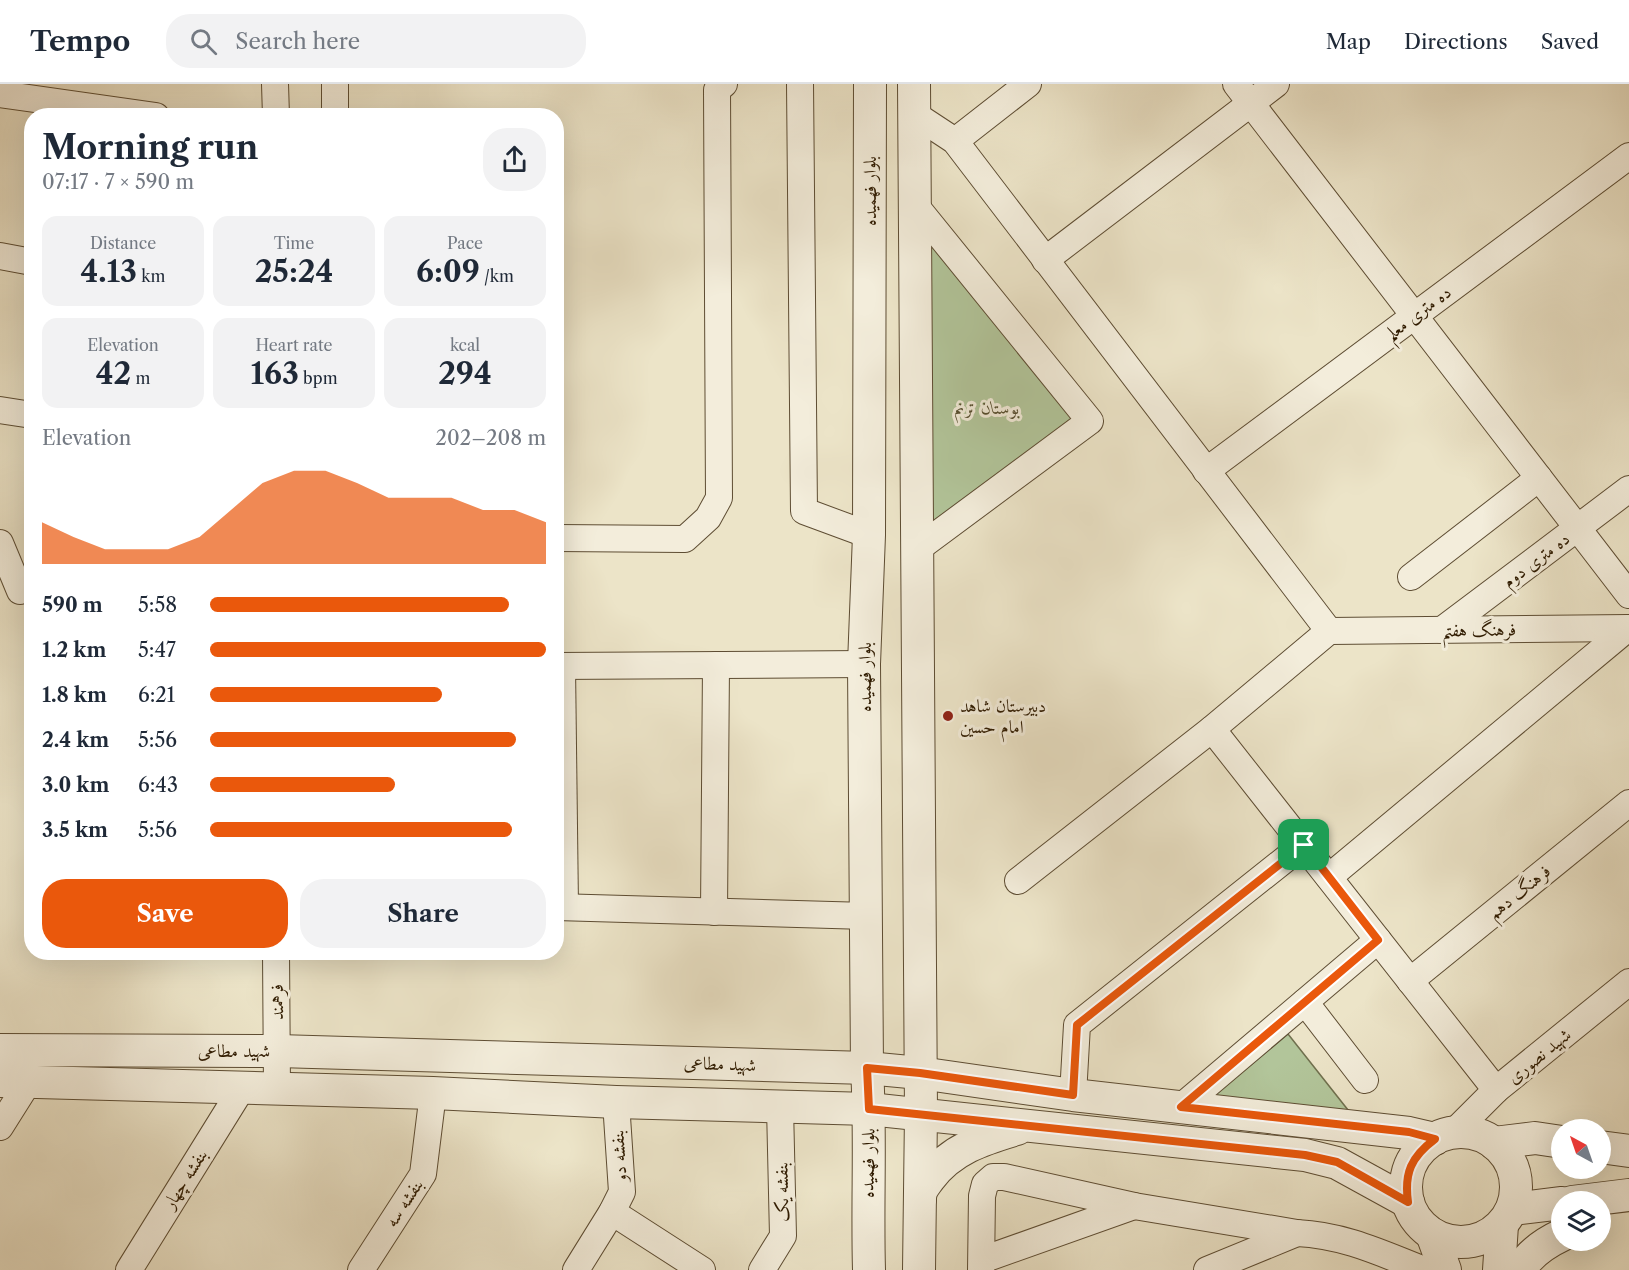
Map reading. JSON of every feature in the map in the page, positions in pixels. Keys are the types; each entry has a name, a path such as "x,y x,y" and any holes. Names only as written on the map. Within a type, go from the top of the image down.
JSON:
{"street":[{"path":"275,84 276,108"},
{"path":"335,84 335,108"},
{"path":"564,537 685,539 708,518 719,498 717,90 724,84"},
{"path":"800,84 804,511 869,535"},
{"name":"بلوار فهمیده","path":"869,1270 864,664 869,535 870,84"},
{"path":"955,141 1028,84"},
{"path":"1045,260 1243,94 1276,84"},
{"path":"0,94 99,108"},
{"path":"1243,94 1629,595"},
{"path":"914,99 955,141 1329,631 1212,729 1018,881"},
{"path":"914,99 921,1113 919,1270"},
{"name":"ده متری معلم","path":"1206,471 1629,156"},
{"path":"915,205 1090,421 916,550"},
{"path":"0,256 24,260"},
{"path":"0,410 24,414"},
{"path":"1411,577 1539,478"},
{"name":"ده متری دوم","path":"1442,630 1629,489"},
{"path":"0,543 17,595"},
{"path":"1329,877 1628,628"},
{"name":"فرهنگ هفتم","path":"1329,631 1628,628"},
{"path":"564,666 864,664"},
{"path":"714,912 716,665"},
{"path":"1212,729 1496,1090"},
{"name":"فرهنگ دهم","path":"1410,981 1629,803"},
{"path":"1073,1095 1077,1025 1304,845"},
{"path":"564,907 867,916"},
{"path":"1181,1107 1378,940"},
{"name":"فرهمند","path":"276,960 277,1089"},
{"name":"شهید نصوری","path":"1444,1136 1496,1090 1629,982"},
{"path":"1305,1002 1365,1080"},
{"name":"شهید مطاعی","path":"0,1050 278,1052 867,1068 920,1073 1073,1095 1444,1136"},
{"path":"0,1127 15,1081"},
{"name":"شهید مطاعی","path":"15,1081 433,1093 616,1102 869,1109 921,1113 1305,1155 1337,1162 1408,1202"},
{"name":"بنفشه چهار","path":"129,1270 242,1088"},
{"name":"بنفشه سه","path":"361,1270 423,1174 433,1093"},
{"name":"بنفشه دو","path":"576,1270 622,1192 616,1102"},
{"name":"بنفشه یک","path":"762,1270 783,1236 780,1107"},
{"path":"920,1212 920,1192 946,1160 977,1142 1026,1126"},
{"path":"1499,1270 1507,1217 1517,1191 1515,1173 1507,1156 1494,1143 1482,1136 1467,1132 1444,1136 1423,1148 1408,1173 1406,1188 1408,1202 1414,1215 1432,1234 1449,1241 1469,1242 1487,1237 1507,1217 1551,1206"},
{"path":"1494,1143 1535,1138 1551,1140"},
{"path":"1611,1148 1629,1150"},
{"path":"1134,1206 982,1265 982,1196 985,1184 993,1177 1004,1177 1134,1206 1297,1233 1322,1234 1424,1270"},
{"path":"1611,1197 1629,1195"},
{"path":"1611,1214 1629,1209"},
{"path":"612,1212 702,1270"},
{"path":"1207,1270 1297,1233"},
{"path":"1432,1234 1445,1270"},
{"path":"1520,1270 1525,1261 1551,1242"}],"green space":[{"name":"بوستان ترنم","path":"924,234 1072,418 926,531"},
{"path":"1288,1034 1348,1110 1206,1102"}],"place":[{"name":"دبیرستان شاهد امام حسین","path":"948,716"}],"route":[{"path":"1304,845 1378,940 1181,1107 1409,1132 1435,1139 1423,1148 1408,1173 1406,1188 1408,1202 1337,1162 1305,1155 869,1109 867,1068 920,1073 1073,1095 1077,1025 1304,845"}]}
